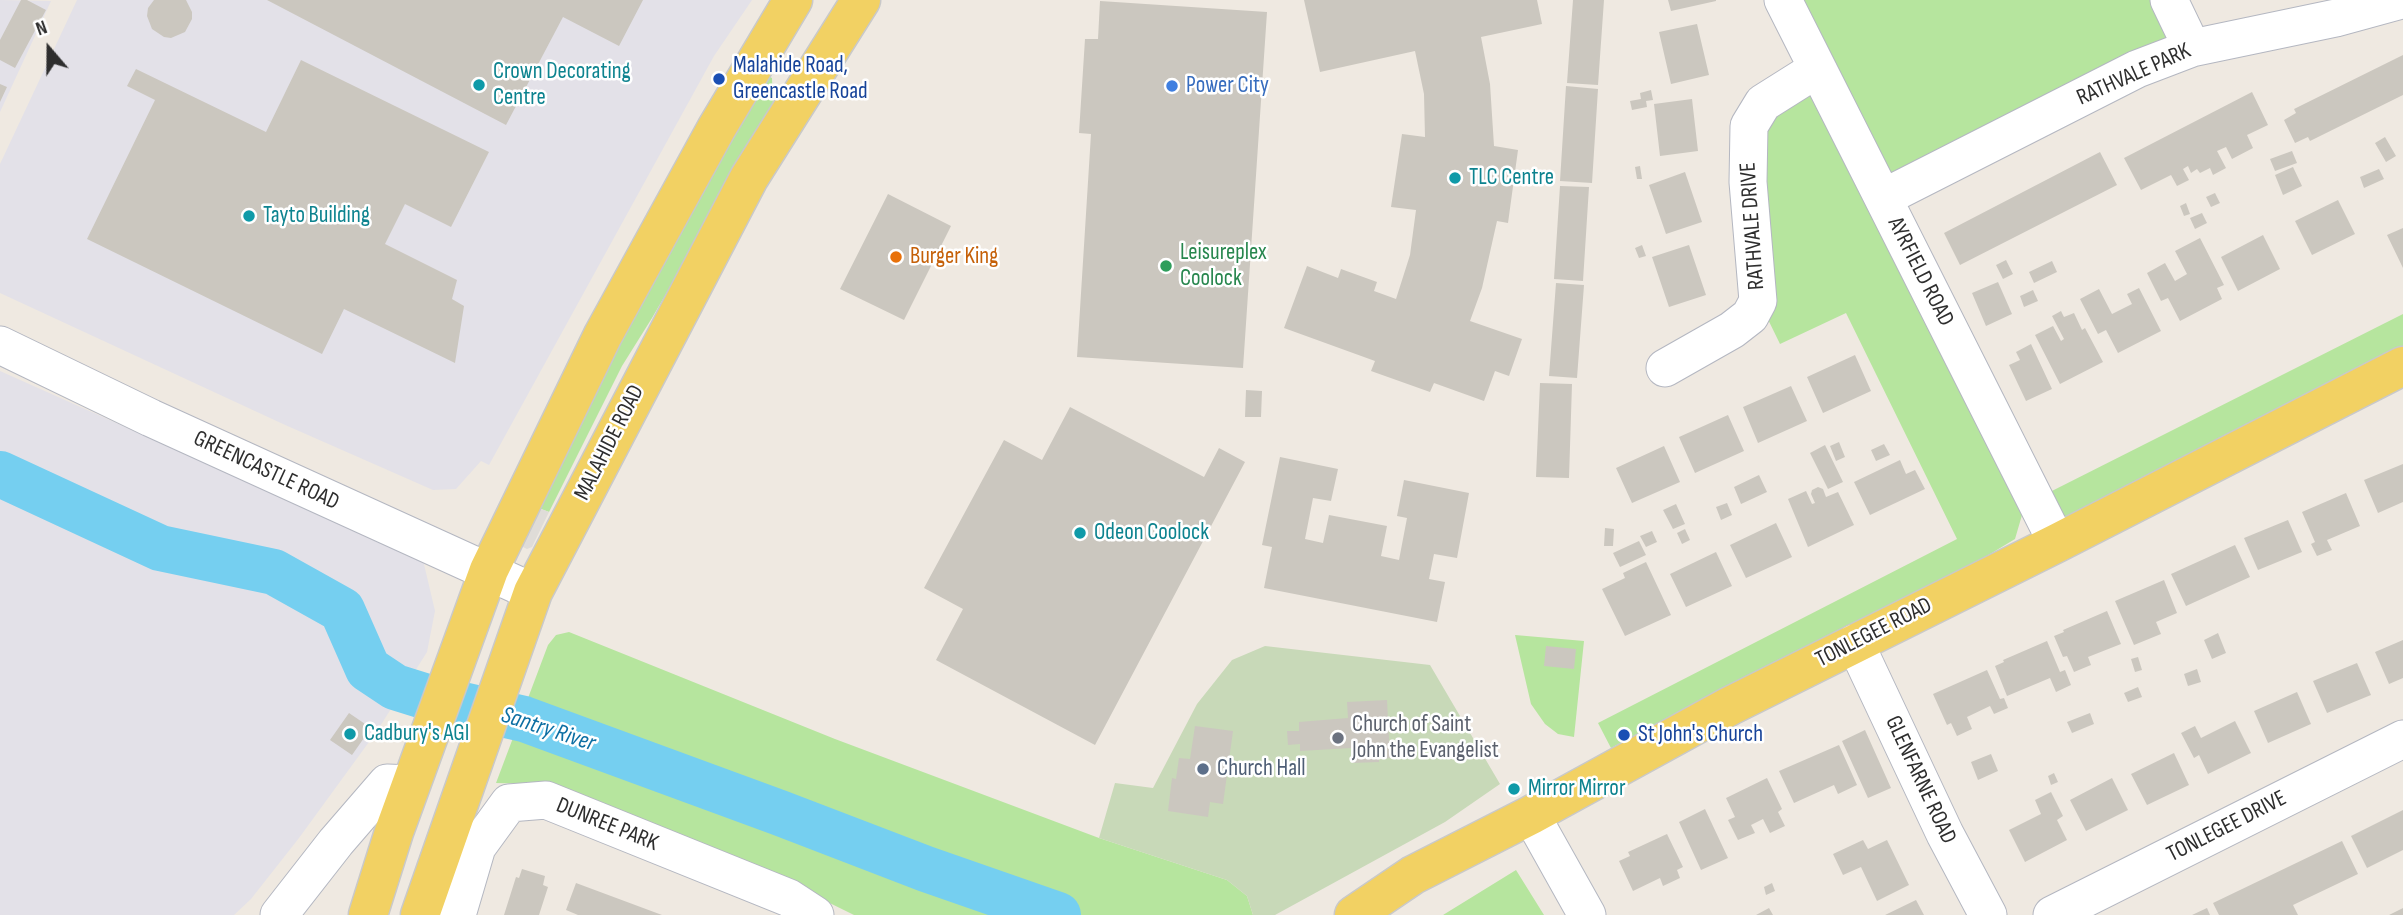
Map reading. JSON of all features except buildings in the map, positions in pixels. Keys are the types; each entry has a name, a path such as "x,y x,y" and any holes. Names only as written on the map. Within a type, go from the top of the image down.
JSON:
{"main road":[{"name":"MALAHIDE ROAD","path":"420,915 533,592 749,178 861,0"},
{"path":"368,915 411,784 489,570 603,335 716,129 784,16 821,64"},
{"name":"TONLEGEE ROAD","path":"1354,915 1413,876 1531,816 1719,712 2403,366"}],"street":[{"name":"AYRFIELD ROAD","path":"1783,0 2057,543"},
{"path":"2169,0 2192,48"},
{"name":"RATHVALE PARK","path":"1883,198 2137,69 2192,48 2336,18 2402,0"},
{"name":"RATHVALE DRIVE","path":"1665,368 1732,330 1750,316 1759,301 1748,182 1749,126 1763,103 1817,69"},
{"name":"GREENCASTLE ROAD","path":"0,345 162,423 533,592"},
{"name":"GLENFARNE ROAD","path":"1855,643 1945,834 1988,915"},
{"name":"TONLEGEE DRIVE","path":"2052,915 2403,739"},
{"path":"279,915 335,842 387,783 411,784"},
{"name":"DUNREE PARK","path":"457,915 477,847 509,803 546,800 789,898 815,915"},
{"path":"1531,816 1587,915"}],"shaded area":[{"path":"0,0 51,1 0,112"},
{"path":"77,0 752,0 714,56 489,465 481,461 456,489 433,490 0,293 0,164"},
{"path":"0,371 423,560 435,611 427,652 377,731 299,838 251,899 234,915 0,915"},
{"path":"536,507 549,512 532,547 527,549 521,546"}],"green space":[{"path":"1785,0 2169,0 2185,32 1895,191"},
{"path":"1817,69 2020,501 2022,515 2015,539 1967,568 1705,698 1611,748 1598,723 1957,539 1846,313 1780,344 1759,301 1750,126"},
{"path":"766,75 772,78 771,113 622,366 549,512 536,507 651,275"},
{"path":"2403,314 2403,366 2058,542 2036,499"},
{"path":"569,632 835,739 1099,838 1227,880 1247,896 1253,915 854,915 789,883 532,784 496,783 548,645 556,635"},
{"path":"1515,635 1584,641 1574,737 1558,734 1545,724 1531,704"},
{"path":"1265,646 1430,665 1500,784 1445,822 1275,915 1253,915 1247,896 1227,880 1099,838 1115,783 1153,788 1197,704 1232,660"},
{"path":"1516,870 1544,915 1443,915"}],"waterway":[{"name":"Santry River","path":"0,474 160,548 274,572 342,610 368,669 395,687 524,719 926,869 1058,915"}],"place":[{"name":"Malahide Road, Greencastle Road","path":"719,79"},
{"name":"Crown Decorating Centre","path":"479,85"},
{"name":"Power City","path":"1172,86"},
{"name":"TLC Centre","path":"1455,178"},
{"name":"Tayto Building","path":"249,216"},
{"name":"Burger King","path":"896,257"},
{"name":"Leisureplex Coolock","path":"1166,266"},
{"name":"Odeon Coolock","path":"1080,533"},
{"name":"Cadbury's AGI","path":"350,734"},
{"name":"St John's Church","path":"1624,735"},
{"name":"Church of Saint John the Evangelist","path":"1338,738"},
{"name":"Church Hall","path":"1203,769"},
{"name":"Mirror Mirror","path":"1514,789"}]}
